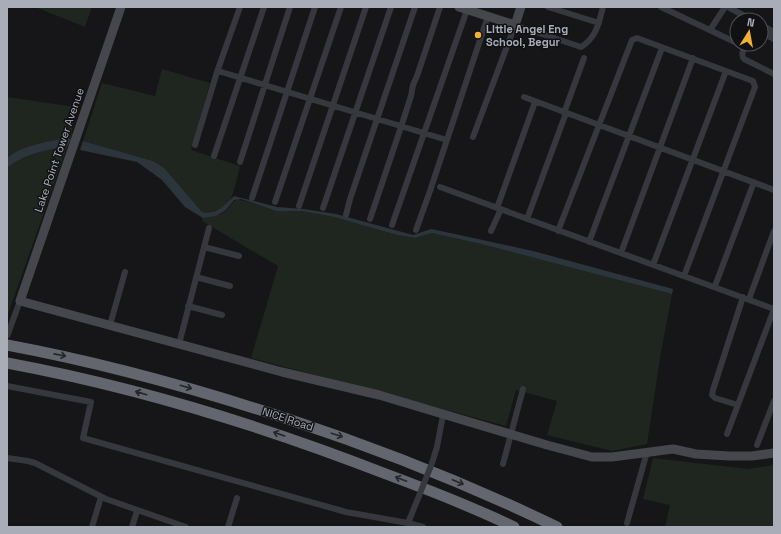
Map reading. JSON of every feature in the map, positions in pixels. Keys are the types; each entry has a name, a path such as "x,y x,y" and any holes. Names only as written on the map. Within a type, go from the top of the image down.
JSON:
{"highway":[{"name":"NICE Road","path":"7,345 151,376 200,390 325,431 456,481 557,527"},
{"name":"NICE Road","path":"12,364 126,388 237,420 351,460 444,496 514,527"}],"street":[{"name":"Lake Point Tower Avenue","path":"20,301 121,7"},
{"path":"195,146 218,71 240,7"},
{"path":"214,156 264,7"},
{"path":"240,162 290,7"},
{"path":"252,198 315,7"},
{"path":"275,202 341,7"},
{"path":"299,206 366,7"},
{"path":"323,208 390,7"},
{"path":"346,215 350,199 415,7"},
{"path":"370,219 440,7"},
{"path":"473,137 521,7"},
{"path":"548,7 600,23"},
{"path":"392,225 465,8 581,47 588,43 598,28 603,7"},
{"path":"661,7 729,39"},
{"path":"710,30 725,7"},
{"path":"728,7 737,12"},
{"path":"416,230 488,16"},
{"path":"558,231 632,40 637,38 752,81 755,86 684,276"},
{"path":"589,242 662,48"},
{"path":"742,52 742,57 744,59 774,74"},
{"path":"527,219 584,58"},
{"path":"621,253 693,58"},
{"path":"218,71 446,140"},
{"path":"652,265 726,71"},
{"path":"524,98 774,190"},
{"path":"491,231 535,102"},
{"path":"715,286 754,182"},
{"path":"440,187 652,265 715,286 774,309 727,434"},
{"path":"179,344 209,228"},
{"path":"738,406 715,398 712,395 713,390 746,298 774,231"},
{"path":"204,247 239,256"},
{"path":"110,326 125,272"},
{"path":"196,278 230,286"},
{"path":"9,331 20,301 282,372 379,395 511,435 592,457 612,457 673,449 696,454 729,456 752,456 774,453"},
{"path":"188,306 222,315"},
{"path":"7,386 91,402 83,438 346,512 408,522 423,527"},
{"path":"504,464 523,389"},
{"path":"756,445 774,401"},
{"path":"408,522 432,463 437,447 443,414"},
{"path":"627,523 647,452"},
{"path":"7,458 35,463 101,497 178,526 186,527"},
{"path":"92,527 101,497"},
{"path":"228,527 237,498"},
{"path":"132,527 137,511"}],"shaded area":[{"path":"35,7 92,7 85,27"},
{"path":"162,69 210,83 191,150 240,166 231,197 221,209 210,212 202,212 153,161 83,141 102,83 155,96"},
{"path":"7,97 75,107 71,139 61,139 12,154 7,158"},
{"path":"61,139 71,139 67,147 35,153 20,159 7,168 7,158 12,154 32,146"},
{"path":"83,141 153,161 164,168 202,212 207,213 220,209 234,196 277,207 336,214 413,235 431,229 533,251 673,289 672,294 481,244 432,233 415,238 397,235 334,217 302,211 276,211 241,199 234,200 226,210 216,216 203,218 185,207 162,180 137,162 80,150"},
{"path":"67,147 7,317 7,168 20,159 35,153"},
{"path":"238,199 276,211 302,211 334,217 397,235 415,238 432,233 481,244 672,294 661,352 647,444 612,451 547,435 557,401 516,390 506,426 251,358 278,266 202,221 203,218 221,214"},
{"path":"653,458 748,469 774,465 774,527 665,527 670,505 643,499"}],"tunnel":[{"path":"7,337 9,331"}],"place":[{"name":"Little Angel Eng School, Begur","path":"478,35"}]}
